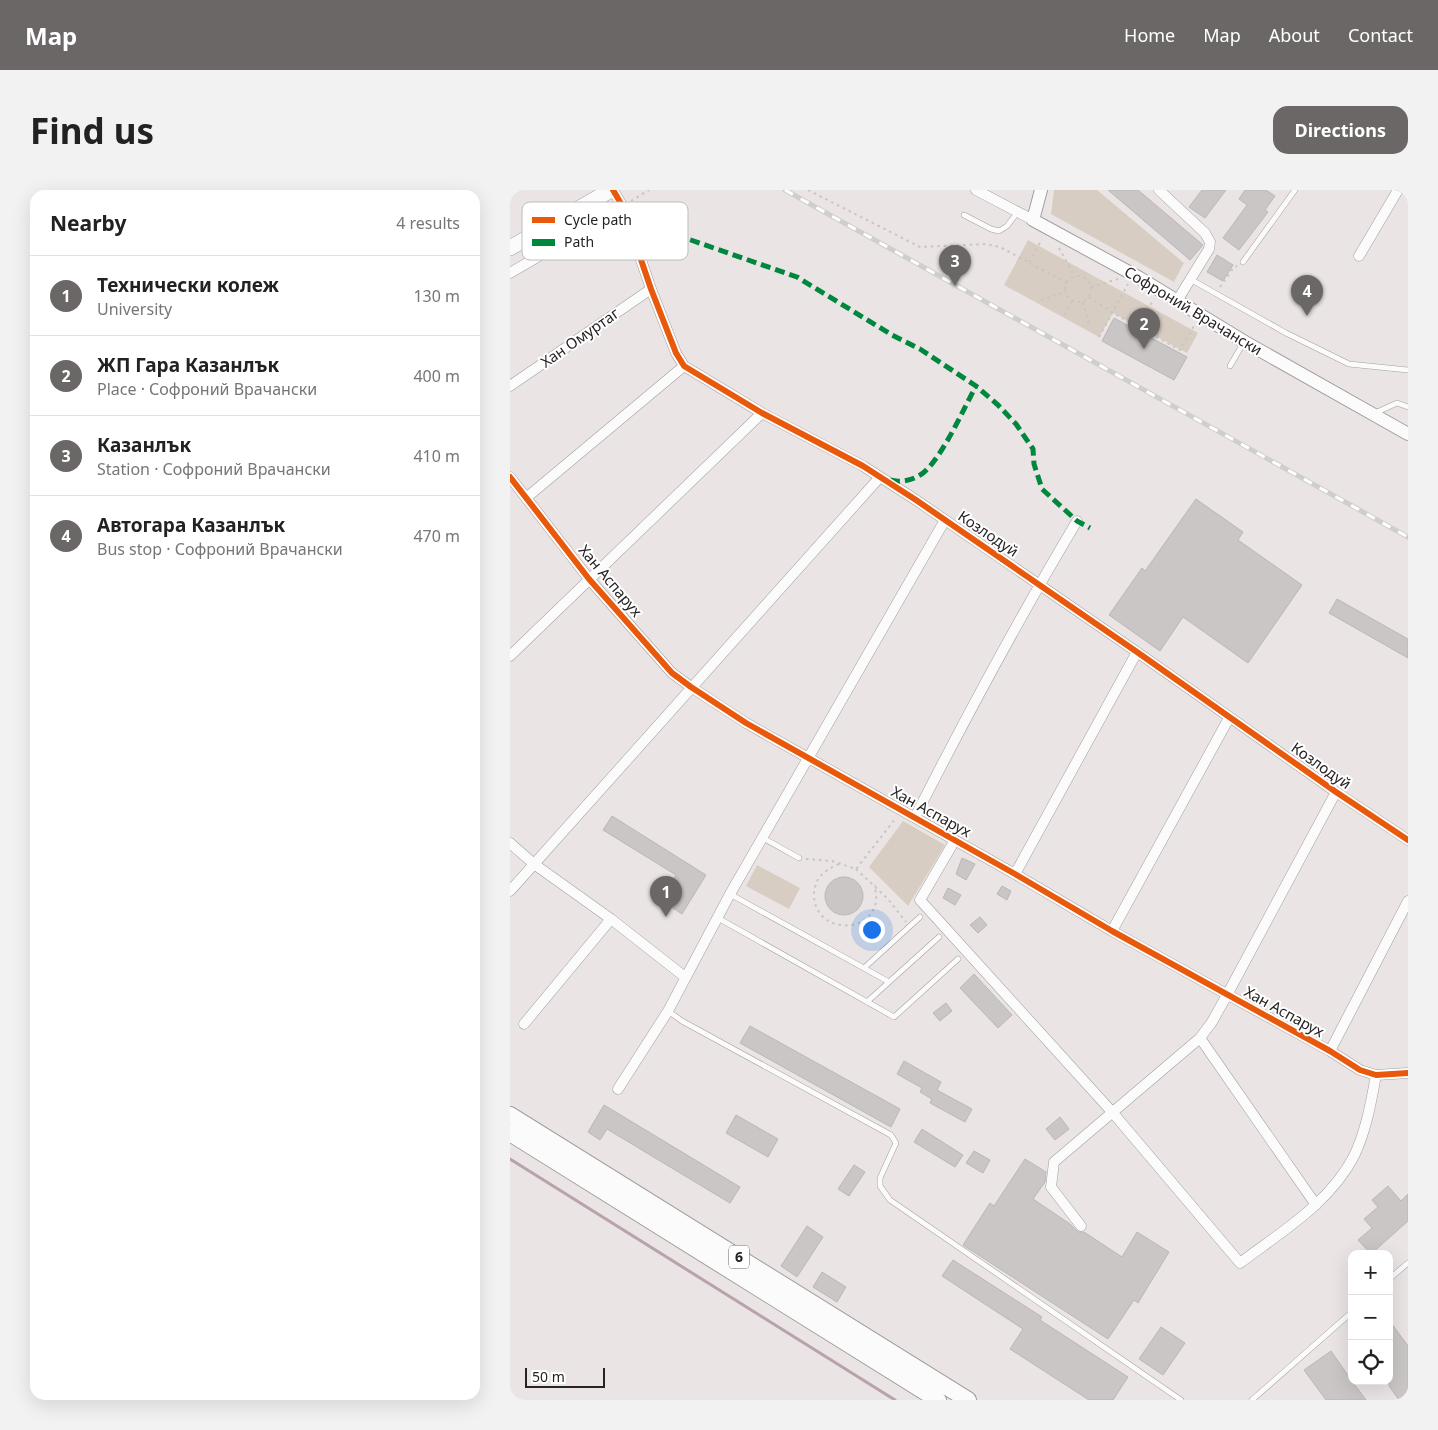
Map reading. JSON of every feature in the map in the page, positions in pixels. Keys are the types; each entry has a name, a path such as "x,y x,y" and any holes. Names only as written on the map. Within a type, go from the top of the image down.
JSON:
{"highway":[{"name":"6","path":"510,1115 968,1400"},
{"name":"6","path":"510,1133 938,1400"}],"main road":[{"path":"591,202 612,190"},
{"path":"510,248 522,241"}],"street":[{"path":"612,190 620,202"},
{"name":"Софроний Врачански","path":"976,190 1133,275 1199,316 1408,434"},
{"path":"1033,220 1041,190"},
{"path":"1159,190 1205,234 1210,242 1209,249 1177,301"},
{"path":"1358,256 1398,190"},
{"path":"510,273 532,260"},
{"path":"526,498 684,366 676,353 641,260"},
{"name":"Хан Омуртаг","path":"510,386 651,289"},
{"name":"Козлодуй","path":"684,366 762,413 880,477 1040,584 1229,718 1408,840"},
{"path":"510,656 762,413"},
{"name":"Хан Аспарух","path":"510,477 589,578 672,673 691,687 746,723 956,840 1112,931 1330,1051 1360,1070 1376,1075 1408,1073"},
{"path":"510,891 880,477"},
{"path":"618,1088 668,1011 730,894 945,520"},
{"path":"915,818 969,712 1077,521"},
{"path":"1015,874 1137,652"},
{"path":"1112,931 1229,718"},
{"path":"1081,1226 1050,1187 1054,1162 1200,1038 1212,1022 1227,995 1336,792"},
{"path":"956,840 920,900 1113,1113 1240,1263 1316,1205 1353,1158 1368,1115 1376,1075"},
{"path":"510,843 534,864 611,919 685,977"},
{"path":"1330,1051 1408,901"},
{"path":"524,1024 611,919"},
{"path":"1200,1038 1316,1205"}],"lane":[{"path":"1243,262 1295,190"},
{"path":"964,215 991,229 999,231 1007,226 1017,213"},
{"path":"1190,279 1286,333 1349,364 1408,370"},
{"path":"1230,366 1244,342"},
{"path":"1373,414 1397,403 1408,407"},
{"path":"763,838 799,858"},
{"path":"730,894 889,982"},
{"path":"864,968 920,917"},
{"path":"717,918 894,1017 958,958"},
{"path":"867,1002 939,937"},
{"path":"668,1011 891,1134 896,1144 880,1178 880,1186 890,1200 1181,1400"},
{"path":"1393,1276 1408,1263"},
{"path":"1252,1400 1348,1316"}],"path":[{"path":"629,202 650,190"},
{"path":"808,190 920,247 986,244 1000,247 1067,283"},
{"path":"1029,262 1047,228"},
{"path":"1047,228 1075,277"},
{"path":"1214,292 1234,267"},
{"path":"1091,287 1133,275"},
{"path":"1099,337 1133,275"},
{"path":"1075,277 1084,277 1090,283 1089,297 1083,302 1072,301 1065,292 1067,283 1075,277"},
{"path":"1137,327 1158,290"},
{"path":"1041,300 1065,292"},
{"path":"1089,297 1137,327 1180,350 1199,316"},
{"path":"1066,315 1072,301"},
{"path":"1083,302 1089,324"},
{"path":"856,869 902,810"},
{"path":"799,858 832,862 856,869 875,885 909,926"},
{"path":"839,864 824,871 815,885 814,902 822,917 837,925 854,925 868,917 876,902 875,885"}],"shaded area":[{"path":"1054,190 1097,190 1184,263 1174,282 1051,214"},
{"path":"1028,240 1198,333 1187,353 1113,313 1099,337 1004,285"},
{"path":"903,821 945,845 908,906 869,867"},
{"path":"757,865 800,888 789,909 746,886"}],"building":[{"path":"1108,190 1138,190 1203,245 1190,260"},
{"path":"1202,190 1226,190 1205,218 1189,207"},
{"path":"1245,190 1266,190 1275,196 1265,210 1268,212 1239,250 1223,238 1247,205 1239,199"},
{"path":"1217,255 1233,265 1223,281 1207,272"},
{"path":"1114,318 1187,357 1174,380 1102,341"},
{"path":"1196,499 1243,532 1238,540 1302,585 1248,663 1183,617 1160,651 1109,615 1142,568 1145,571"},
{"path":"1337,599 1408,639 1408,658 1329,613"},
{"path":"612,816 706,875 682,914 661,900 676,875 603,830"},
{"path":"962,858 975,864 966,880 956,874"},
{"path":"844,877 858,882 863,896 858,910 844,915 830,910 825,896 830,882"},
{"path":"1002,886 1011,891 1007,900 997,894"},
{"path":"948,888 961,895 955,905 943,898"},
{"path":"980,917 987,925 978,933 970,925"},
{"path":"974,974 1012,1015 998,1028 960,988"},
{"path":"946,1003 952,1011 940,1021 933,1013"},
{"path":"750,1026 900,1109 891,1127 740,1043"},
{"path":"904,1061 941,1082 937,1090 972,1109 965,1122 930,1103 932,1099 920,1092 922,1088 897,1074"},
{"path":"604,1105 740,1187 730,1203 607,1129 600,1140 588,1132"},
{"path":"736,1115 778,1139 768,1157 726,1133"},
{"path":"1060,1117 1069,1129 1055,1140 1046,1129"},
{"path":"922,1129 963,1155 955,1167 914,1142"},
{"path":"974,1151 990,1160 983,1173 966,1163"},
{"path":"1025,1159 1046,1172 1045,1182 1033,1199 1070,1224 1078,1232 1084,1232 1122,1257 1137,1232 1169,1252 1138,1303 1134,1300 1108,1339 963,1245 990,1203 994,1206"},
{"path":"854,1165 865,1172 849,1196 838,1189"},
{"path":"1388,1186 1401,1201 1408,1194 1408,1221 1375,1250 1367,1250 1358,1240 1372,1228 1364,1219 1378,1207 1372,1200"},
{"path":"807,1226 823,1237 797,1277 781,1266"},
{"path":"953,1260 1042,1317 1040,1320 1128,1377 1113,1400 1089,1400 1010,1349 1023,1329 942,1276"},
{"path":"822,1272 846,1287 837,1302 813,1287"},
{"path":"1393,1325 1408,1346 1408,1400 1399,1400 1389,1386 1393,1385"},
{"path":"1161,1327 1185,1343 1163,1375 1139,1359"},
{"path":"1331,1351 1348,1375 1348,1385 1355,1385 1366,1400 1326,1400 1304,1370"}],"waterway":[{"path":"510,1159 895,1400"}],"railway":[{"path":"785,190 1408,537"}],"marked path":[{"path":"688,239 797,277 892,335 920,349 976,386 1016,424 1033,449 1034,464 1042,489 1077,521 1090,528"},
{"path":"890,480 903,481 912,479 923,473 930,466 945,445 976,386"}],"cycle path":[{"path":"613,190 620,202"},
{"path":"641,260 676,353 684,366 762,413 863,466 916,500 1408,840"},
{"path":"510,477 589,579 672,673 691,687 746,723 1015,874 1112,931 1330,1051 1360,1070 1376,1075 1408,1073"}],"place":[{"name":"Казанлък","path":"955,286"},
{"name":"Автогара Казанлък","path":"1307,316"},
{"name":"ЖП Гара Казанлък","path":"1144,349"},
{"name":"Технически колеж","path":"666,917"}]}
